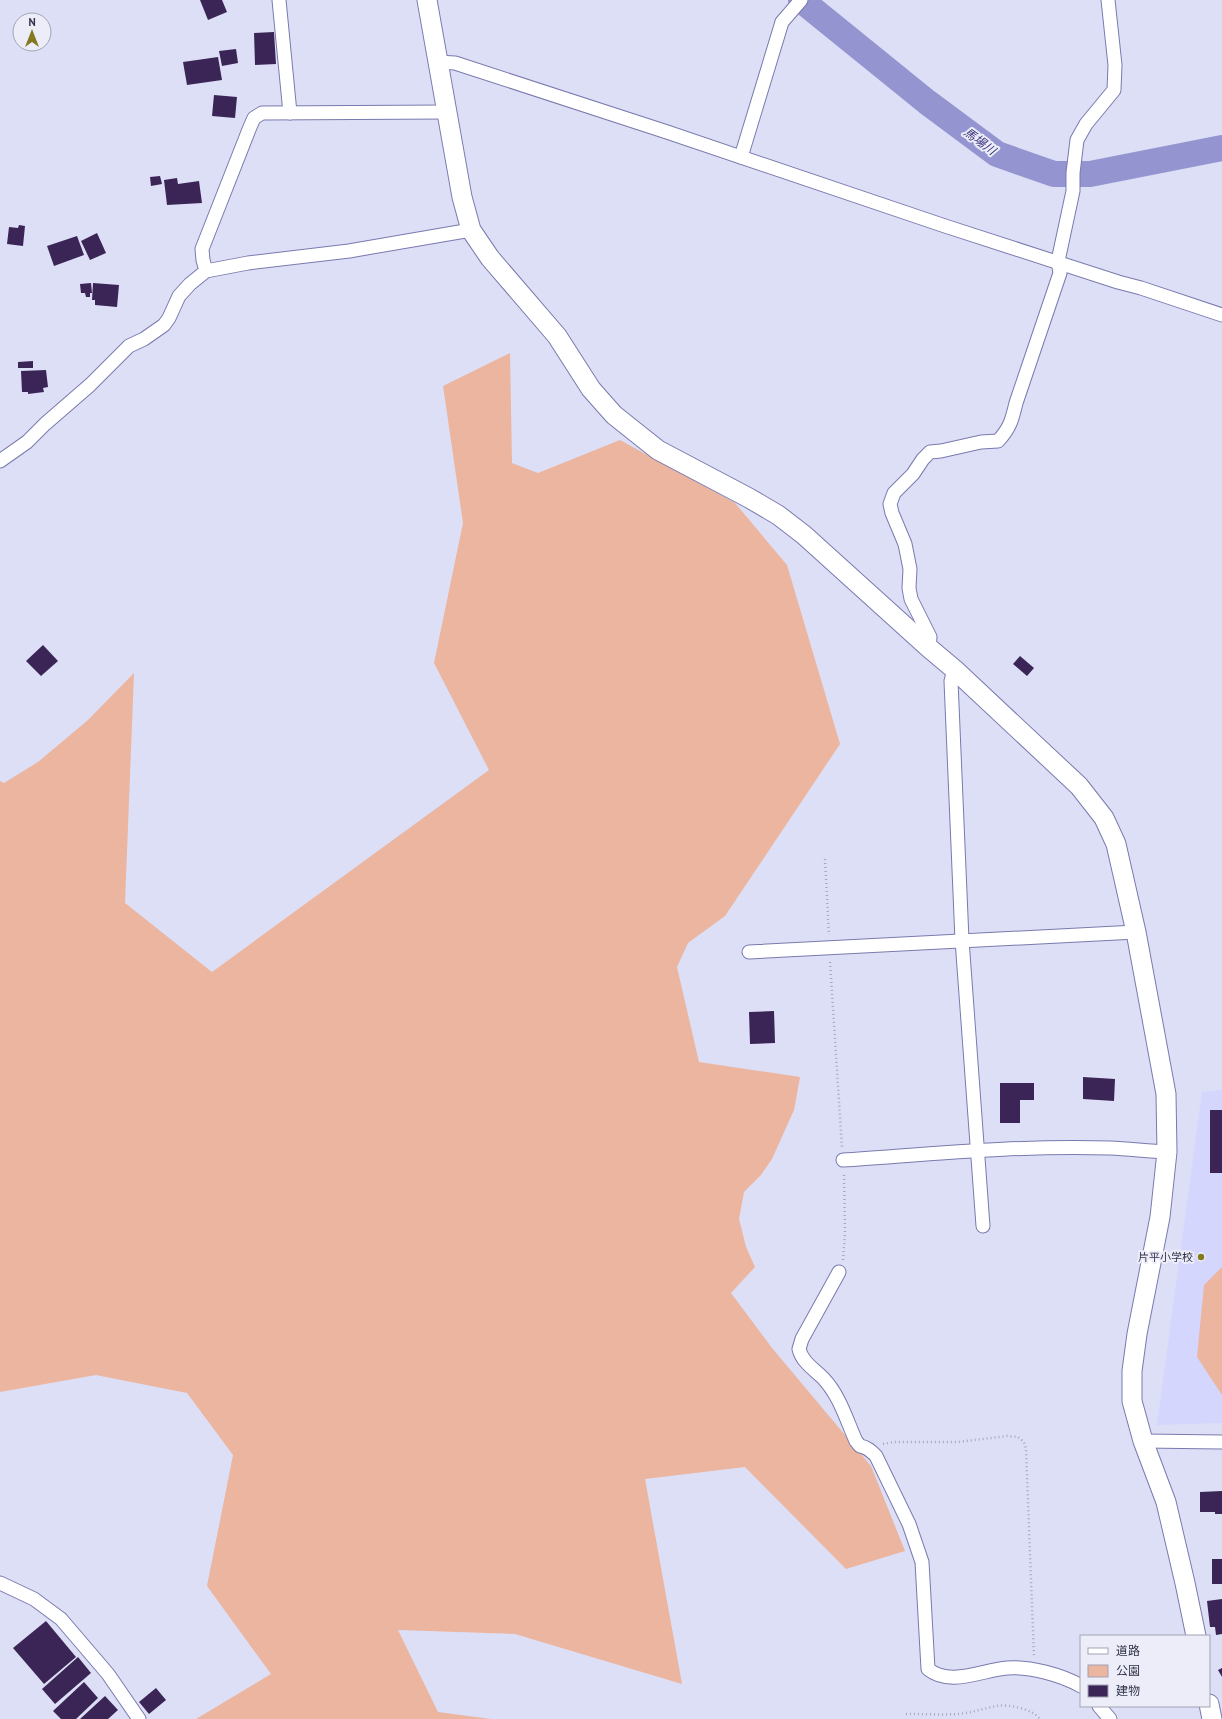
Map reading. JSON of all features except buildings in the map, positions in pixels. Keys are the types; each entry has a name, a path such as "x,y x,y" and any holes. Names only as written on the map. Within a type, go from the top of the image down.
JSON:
{"street":[{"path":"279,0 290,113"},
{"path":"427,0 462,197 471,230 490,258 557,336 591,389 614,415 658,450 778,515 804,535 954,669 1079,786 1104,818 1116,844 1136,932 1166,1094 1167,1152 1160,1217 1137,1334 1132,1372 1132,1401 1143,1441 1166,1502 1196,1635"},
{"path":"741,156 782,22 801,0"},
{"path":"929,648 930,637 911,599 909,588 910,570 905,544 892,513 890,504 894,493 913,474 922,459 930,452 998,440 1008,430 1012,421 1016,403 1060,273 1058,261 1073,191 1074,156 1077,140 1082,131 1114,90 1115,65 1108,0"},
{"path":"438,62 455,63 741,156 945,226 1058,261 1222,315"},
{"path":"206,271 202,249 252,122 262,113 446,112"},
{"path":"0,461 27,442 45,424 90,385 129,346 144,339 164,325 169,318 179,296 190,284 206,271 248,263 349,251 471,230"},
{"path":"954,669 952,681 962,940 983,1226"},
{"path":"749,952 1136,932"},
{"path":"843,1160 978,1151 1111,1148 1167,1152"},
{"path":"838,1272 804,1334 799,1349 803,1359 832,1388 843,1409 856,1441 860,1446 869,1450 876,1456 910,1524 922,1562 928,1669 940,1677 950,1677 1007,1668 1034,1669 1072,1681 1080,1685"},
{"path":"1143,1441 1222,1442"},
{"path":"0,1584 34,1599 61,1619 108,1674 139,1719"},
{"path":"1100,1707 1110,1719"},
{"path":"1210,1707 1212,1719"}],"path":[{"path":"825,859 836,1067 843,1160 845,1253 838,1272"},
{"path":"869,1450 879,1445 894,1442 958,1442 997,1436 1018,1437 1024,1442 1026,1449 1034,1669"},
{"path":"906,1714 960,1714 976,1712 998,1706 1024,1709 1036,1714 1040,1719"}],"shaded area":[{"name":"片平小学校","path":"1222,1090 1222,1423 1157,1425 1202,1092"}],"green space":[{"path":"510,353 512,463 538,473 620,440 735,503 787,565 840,744 725,916 688,943 677,967 699,1062 800,1077 794,1110 772,1159 761,1175 744,1192 739,1219 746,1247 755,1267 731,1293 772,1348 871,1466 905,1551 846,1569 745,1467 645,1479 682,1684 515,1634 398,1630 438,1712 491,1719 196,1719 271,1674 207,1586 233,1455 187,1393 96,1375 0,1392 0,781 4,783 38,762 88,720 134,673 125,903 212,972 489,770 434,663 463,523 443,386"},
{"path":"1222,1267 1222,1395 1197,1357 1204,1285"}],"waterway":[{"name":"馬場川","path":"801,0 927,102 997,154 1054,174 1090,174 1222,148"}],"place":[{"name":"片平小学校","path":"1201,1257"}]}
